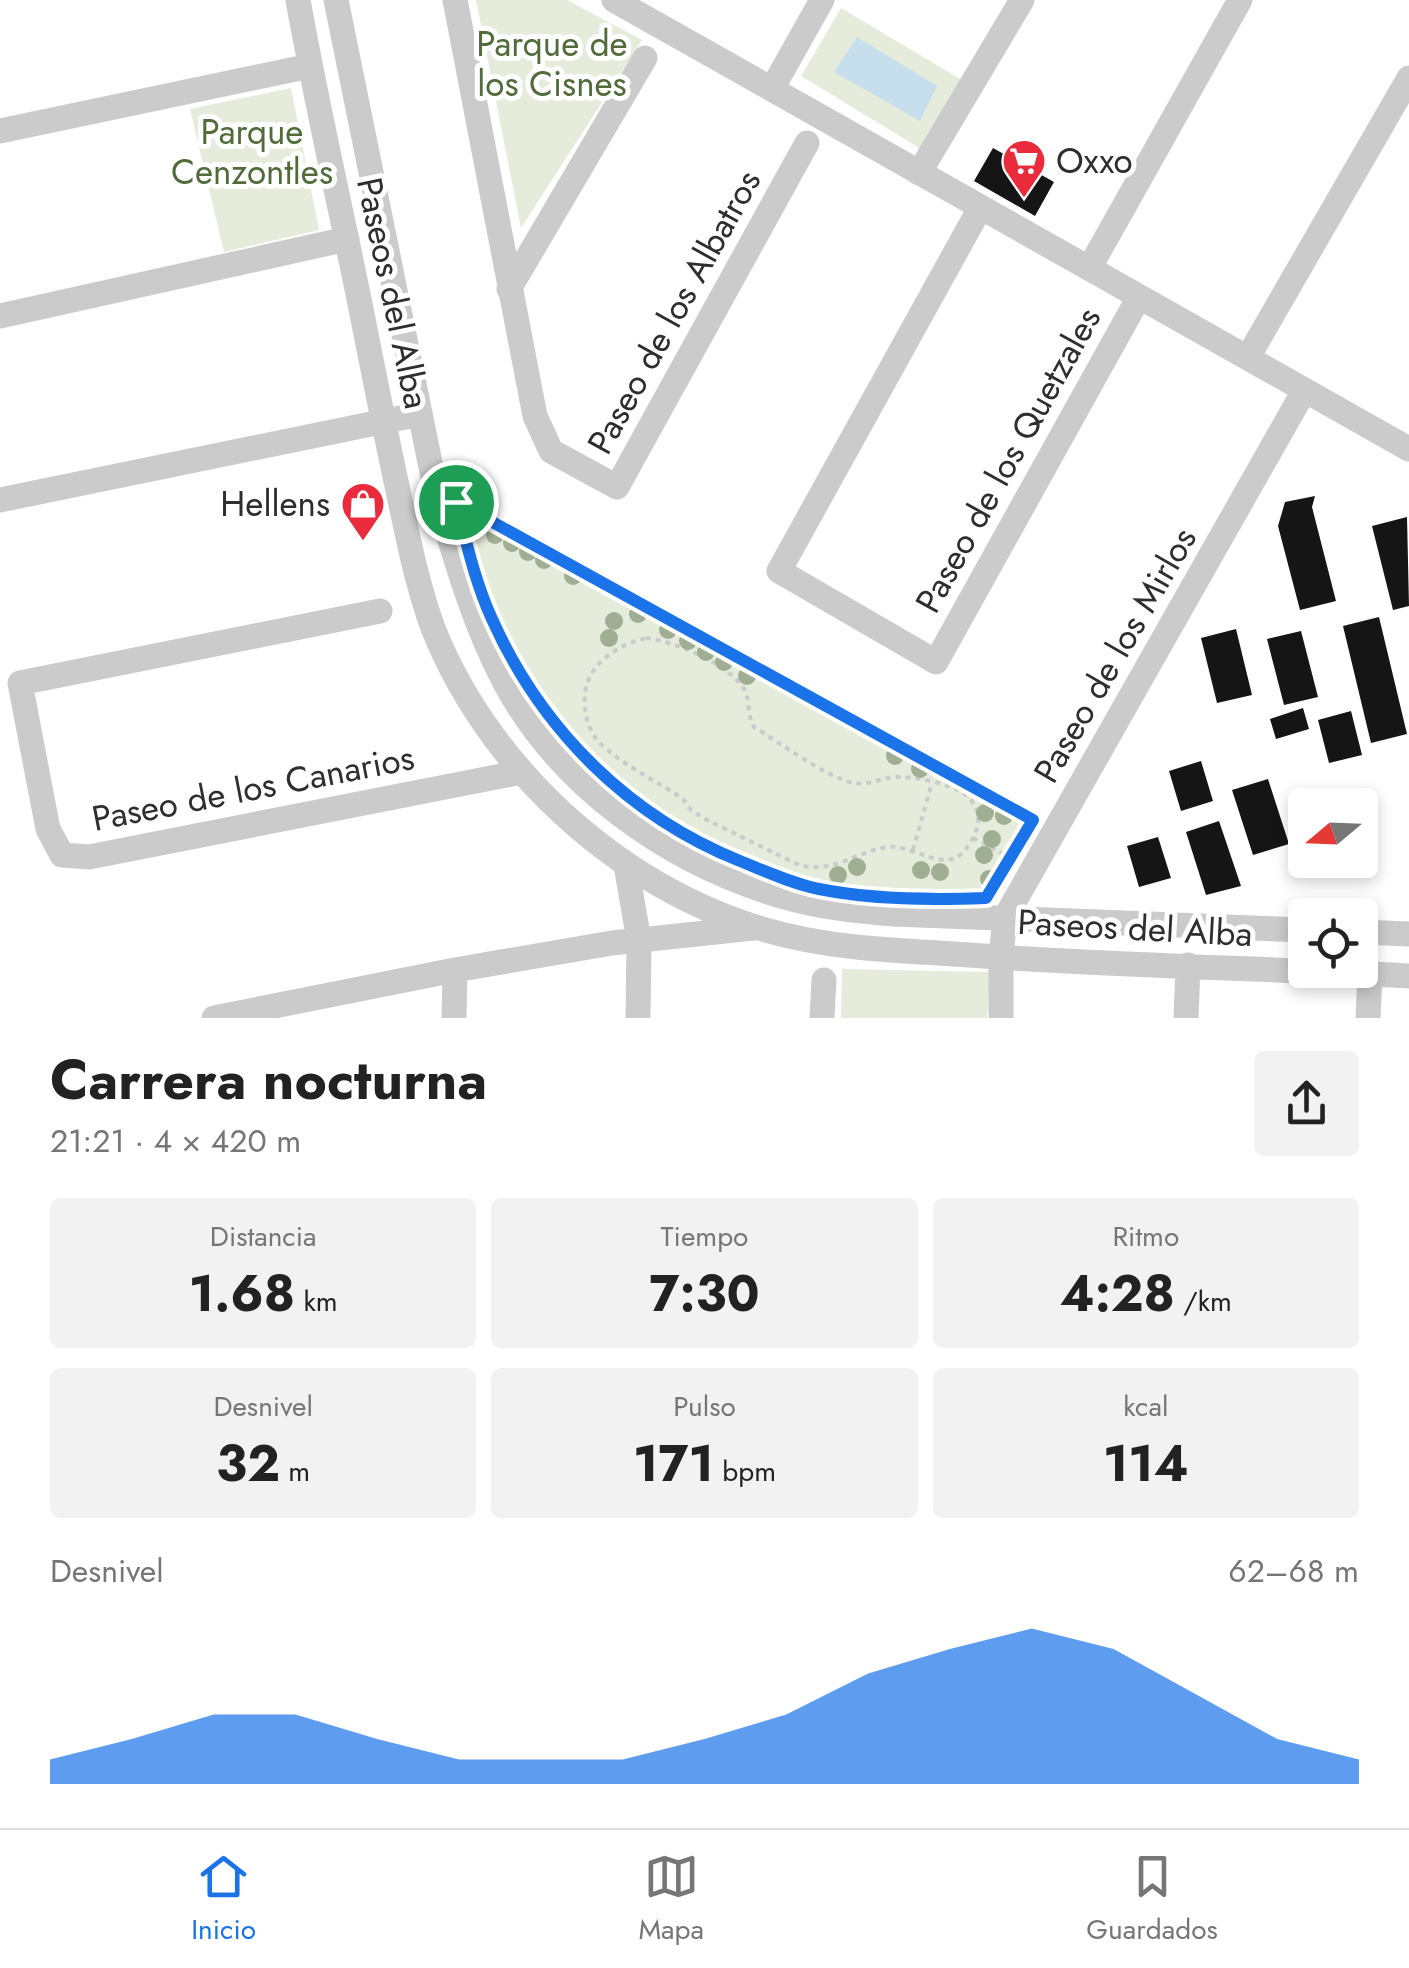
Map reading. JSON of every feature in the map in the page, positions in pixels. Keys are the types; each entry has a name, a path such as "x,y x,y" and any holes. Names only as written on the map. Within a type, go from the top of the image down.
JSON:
{"street":[{"name":"Paseos del Alba","path":"298,0 383,422 434,629 465,690 522,772 553,804 626,865 688,899 758,928 826,943 1000,957 1288,970"},
{"name":"Paseos del Alba","path":"336,0 437,498 453,553 493,658 526,715 594,794 681,854 721,874 782,896 856,910 1288,929"},
{"path":"455,0 509,289"},
{"path":"614,0 1304,392 1408,445"},
{"path":"772,89 822,0"},
{"path":"919,172 1022,0"},
{"path":"1090,267 1240,0"},
{"path":"509,289 645,58"},
{"path":"0,131 310,66"},
{"path":"1248,358 1409,78"},
{"name":"Paseo de los Albatros","path":"509,289 535,416 546,444 561,459 616,487 807,142"},
{"name":"Paseo de los Quetzales","path":"980,208 779,570 936,662 1139,297"},
{"path":"0,316 347,239"},
{"name":"Paseo de los Mirlos","path":"1002,1018 1000,957 1006,918 1304,392"},
{"path":"0,500 420,414"},
{"name":"Paseo de los Canarios","path":"380,611 20,683 48,829 62,855 89,857 522,772"},
{"path":"626,865 639,942 638,1018"},
{"path":"214,1018 456,970 758,928"},
{"path":"1378,933 1409,934"},
{"path":"1186,1018 1188,965"},
{"path":"454,1018 456,970"},
{"name":"Paseos del Alba","path":"1378,974 1409,976"},
{"path":"822,1018 824,980"},
{"path":"1368,1018 1369,988"}],"path":[{"path":"456,502 1033,820 1010,858 986,898 935,900 818,889 702,846 644,810 594,768 545,712 514,664 490,616 456,502"},
{"path":"646,638 694,653 742,685 747,695 748,719 754,727 838,777 867,784 898,776 955,789 967,796 976,807 974,838 962,855 952,860 939,860 899,846 843,864 812,868 783,858 704,819 683,798 601,745 586,716 583,696 588,680 605,656 620,646 646,638"},
{"path":"912,850 932,783"},
{"path":"974,838 1010,858"}],"green space":[{"name":"Parque de los Cisnes","path":"476,0 567,0 642,40 521,228"},
{"path":"841,8 962,80 921,149 801,76"},
{"name":"Parque Cenzontles","path":"291,88 319,230 224,252 190,109"},
{"path":"456,502 1033,820 986,899 881,897 799,884 699,842 625,794 562,732 512,659 481,591"},
{"path":"842,969 990,972 987,1018 841,1018"}],"water":[{"path":"857,37 937,86 920,121 834,72"}],"building":[{"name":"Oxxo","path":"993,148 1054,182 1035,216 974,181"},
{"path":"1315,496 1312,507 1336,601 1300,610 1278,526 1285,502"},
{"path":"1407,517 1409,606 1393,610 1372,526"},
{"path":"1379,617 1407,734 1371,743 1343,626"},
{"path":"1236,629 1252,695 1217,703 1201,638"},
{"path":"1301,631 1318,697 1284,705 1267,639"},
{"path":"1303,708 1309,729 1276,739 1270,719"},
{"path":"1351,711 1362,755 1329,763 1318,720"},
{"path":"1201,761 1213,801 1181,811 1169,771"},
{"path":"1268,779 1288,844 1253,855 1232,790"},
{"path":"1219,821 1241,886 1206,895 1186,832"},
{"path":"1158,837 1171,878 1139,887 1127,846"}],"place":[{"name":"Oxxo","path":"1024,199"},
{"name":"Hellens","path":"363,542"}],"route":[{"path":"456,502 1033,820 986,898 935,900 818,889 702,846 644,810 594,768 545,712 514,664 490,616 456,502"}]}
